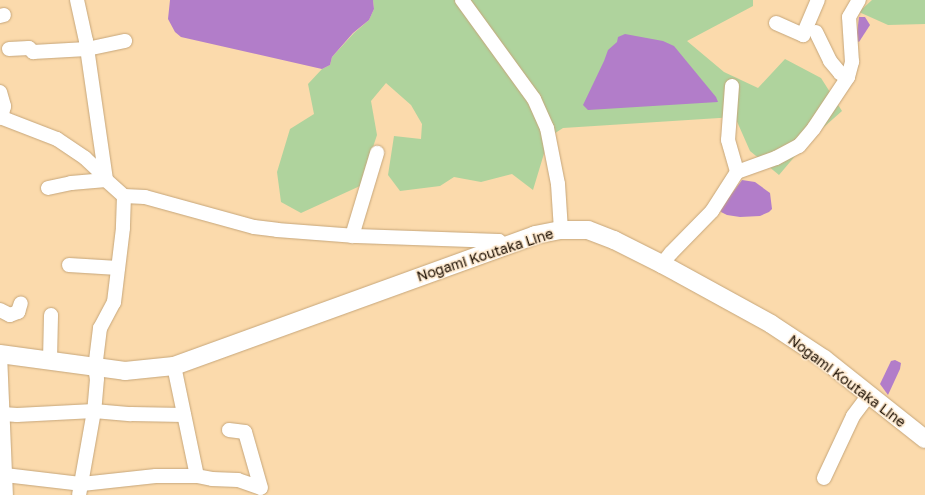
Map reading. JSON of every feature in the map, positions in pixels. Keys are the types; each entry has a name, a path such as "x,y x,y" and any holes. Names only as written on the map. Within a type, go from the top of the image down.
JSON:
{"main road":[{"name":"Nogami Koutaka Line","path":"0,354 125,370 174,366 535,235 561,230 588,230 614,240 662,264 771,324 824,359 925,439"}],"street":[{"path":"77,0 87,50 105,176"},
{"path":"462,0 534,99 547,128 558,184 561,230"},
{"path":"776,23 803,35 818,0"},
{"path":"662,264 712,211 737,172 776,158 799,146 814,128 848,77 852,62 849,17 859,0"},
{"path":"816,32 830,61 840,72 848,77"},
{"path":"9,49 29,48 33,52 87,50 125,42"},
{"path":"732,86 728,140 737,172"},
{"path":"0,92 4,106 1,118 57,139 85,158 124,196 145,197 254,227 352,236 499,241 504,247"},
{"path":"352,236 377,153"},
{"path":"48,188 105,176"},
{"path":"80,489 94,411 100,328 114,302 123,228 124,196"},
{"path":"69,265 118,268"},
{"path":"0,310 10,315 18,312 21,303"},
{"path":"50,360 51,315"},
{"path":"0,354 6,495"},
{"path":"174,366 196,476"},
{"path":"824,478 853,416 869,395"},
{"path":"3,414 17,415 94,411 131,414 184,415"},
{"path":"5,475 80,489 156,476 196,476 212,479 238,480 261,488 245,432 229,430"}],"green space":[{"path":"373,0 753,0 753,6 687,41 724,72 758,88 785,59 821,78 842,111 807,142 779,175 750,151 735,117 563,128 549,137 533,190 512,174 481,182 454,177 440,186 400,191 388,175 394,136 421,139 422,124 411,105 386,83 371,101 377,135 360,186 301,213 281,202 277,172 290,129 314,114 308,84 322,69 330,65 332,57 354,33 369,20 374,9"},
{"path":"872,0 925,0 925,24 888,25 859,12"}],"shaded area":[{"path":"170,0 373,0 374,9 369,20 353,33 332,57 330,65 322,69 181,37 175,32 168,19"},
{"path":"859,17 865,17 870,25 859,42 857,41 857,33"},
{"path":"625,34 663,41 674,46 716,97 718,102 588,110 583,105 608,50 617,42 618,37"},
{"path":"742,180 755,182 770,193 772,209 769,212 760,216 740,217 727,215 721,212 720,209"},
{"path":"895,360 901,363 900,369 888,395 880,384 891,361"}]}
